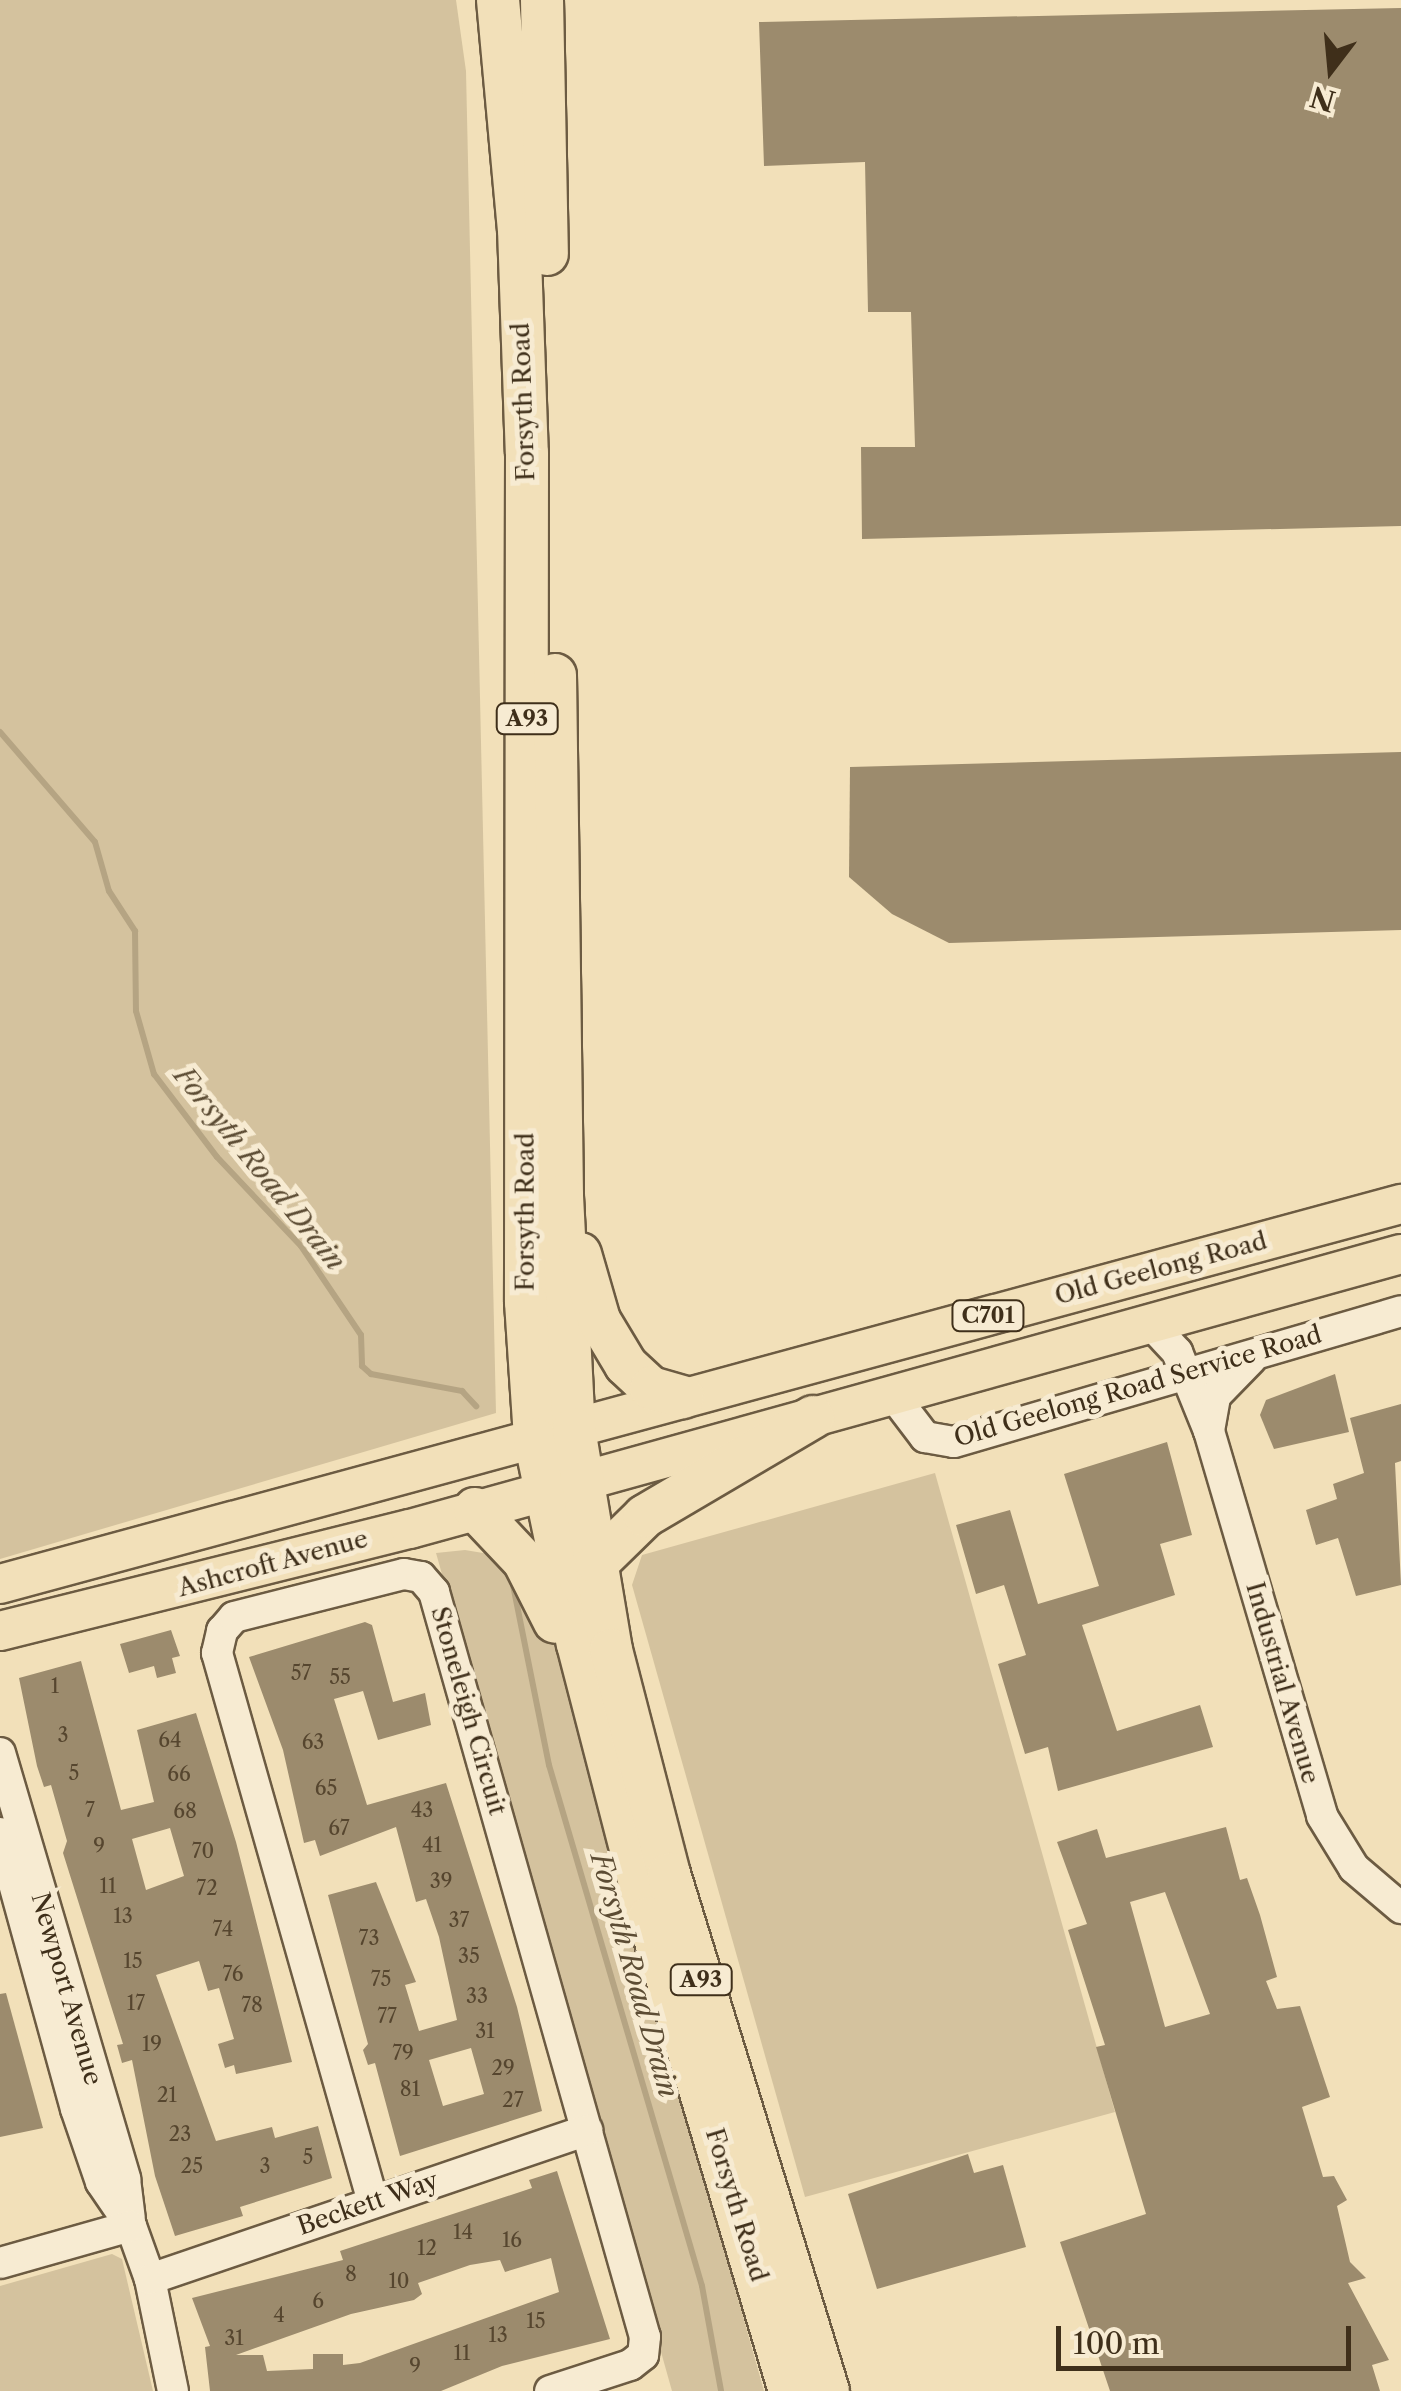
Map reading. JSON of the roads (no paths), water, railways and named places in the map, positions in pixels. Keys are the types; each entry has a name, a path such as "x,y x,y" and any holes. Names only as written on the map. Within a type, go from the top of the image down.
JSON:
{"highway":[{"name":"Forsyth Road","path":"498,0 519,229 527,453 526,1302 564,1486 601,1734 790,2391"},
{"name":"Forsyth Road","path":"542,0 562,1196 554,1434"},
{"path":"562,1196 613,1345 636,1378 684,1397"},
{"path":"597,1563 645,1516 813,1417"},
{"name":"Forsyth Road","path":"564,1486 597,1563 611,1650 669,1874 828,2391"},
{"path":"475,1510 513,1546 545,1596 601,1734"}],"main road":[{"name":"Old Geelong Road","path":"554,1434 1401,1204"},
{"name":"Old Geelong Road","path":"564,1486 1401,1254"},
{"name":"Ashcroft Avenue","path":"0,1584 554,1434"},
{"name":"Ashcroft Avenue","path":"0,1631 564,1486"}],"street":[{"name":"Old Geelong Road Service Road","path":"893,1395 925,1436 946,1442 1148,1386 1183,1370 1258,1354 1401,1311"},
{"name":"Industrial Avenue","path":"1150,1324 1168,1339 1210,1431 1322,1816 1354,1868 1401,1908"},
{"path":"1210,1431 1215,1396 1228,1376 1258,1354"},
{"name":"Stoneleigh Circuit","path":"373,2202 217,1653 222,1630 234,1618 404,1574 429,1583 587,2130 644,2347 630,2365 550,2391"},
{"name":"Newport Avenue","path":"0,1753 87,2106 101,2182 131,2226 150,2279 173,2391"},
{"name":"Newport Avenue","path":"0,1833 87,2106"},
{"name":"Beckett Way","path":"150,2279 587,2130"},
{"path":"0,2262 131,2226"}],"waterway":[{"name":"Forsyth Road Drain","path":"0,732 95,842 109,891 135,931 136,1011 154,1074 217,1157 301,1246 361,1335 362,1366 371,1374 462,1391 476,1406"},
{"name":"Forsyth Road Drain","path":"512,1580 549,1765 702,2286 721,2391"}]}
